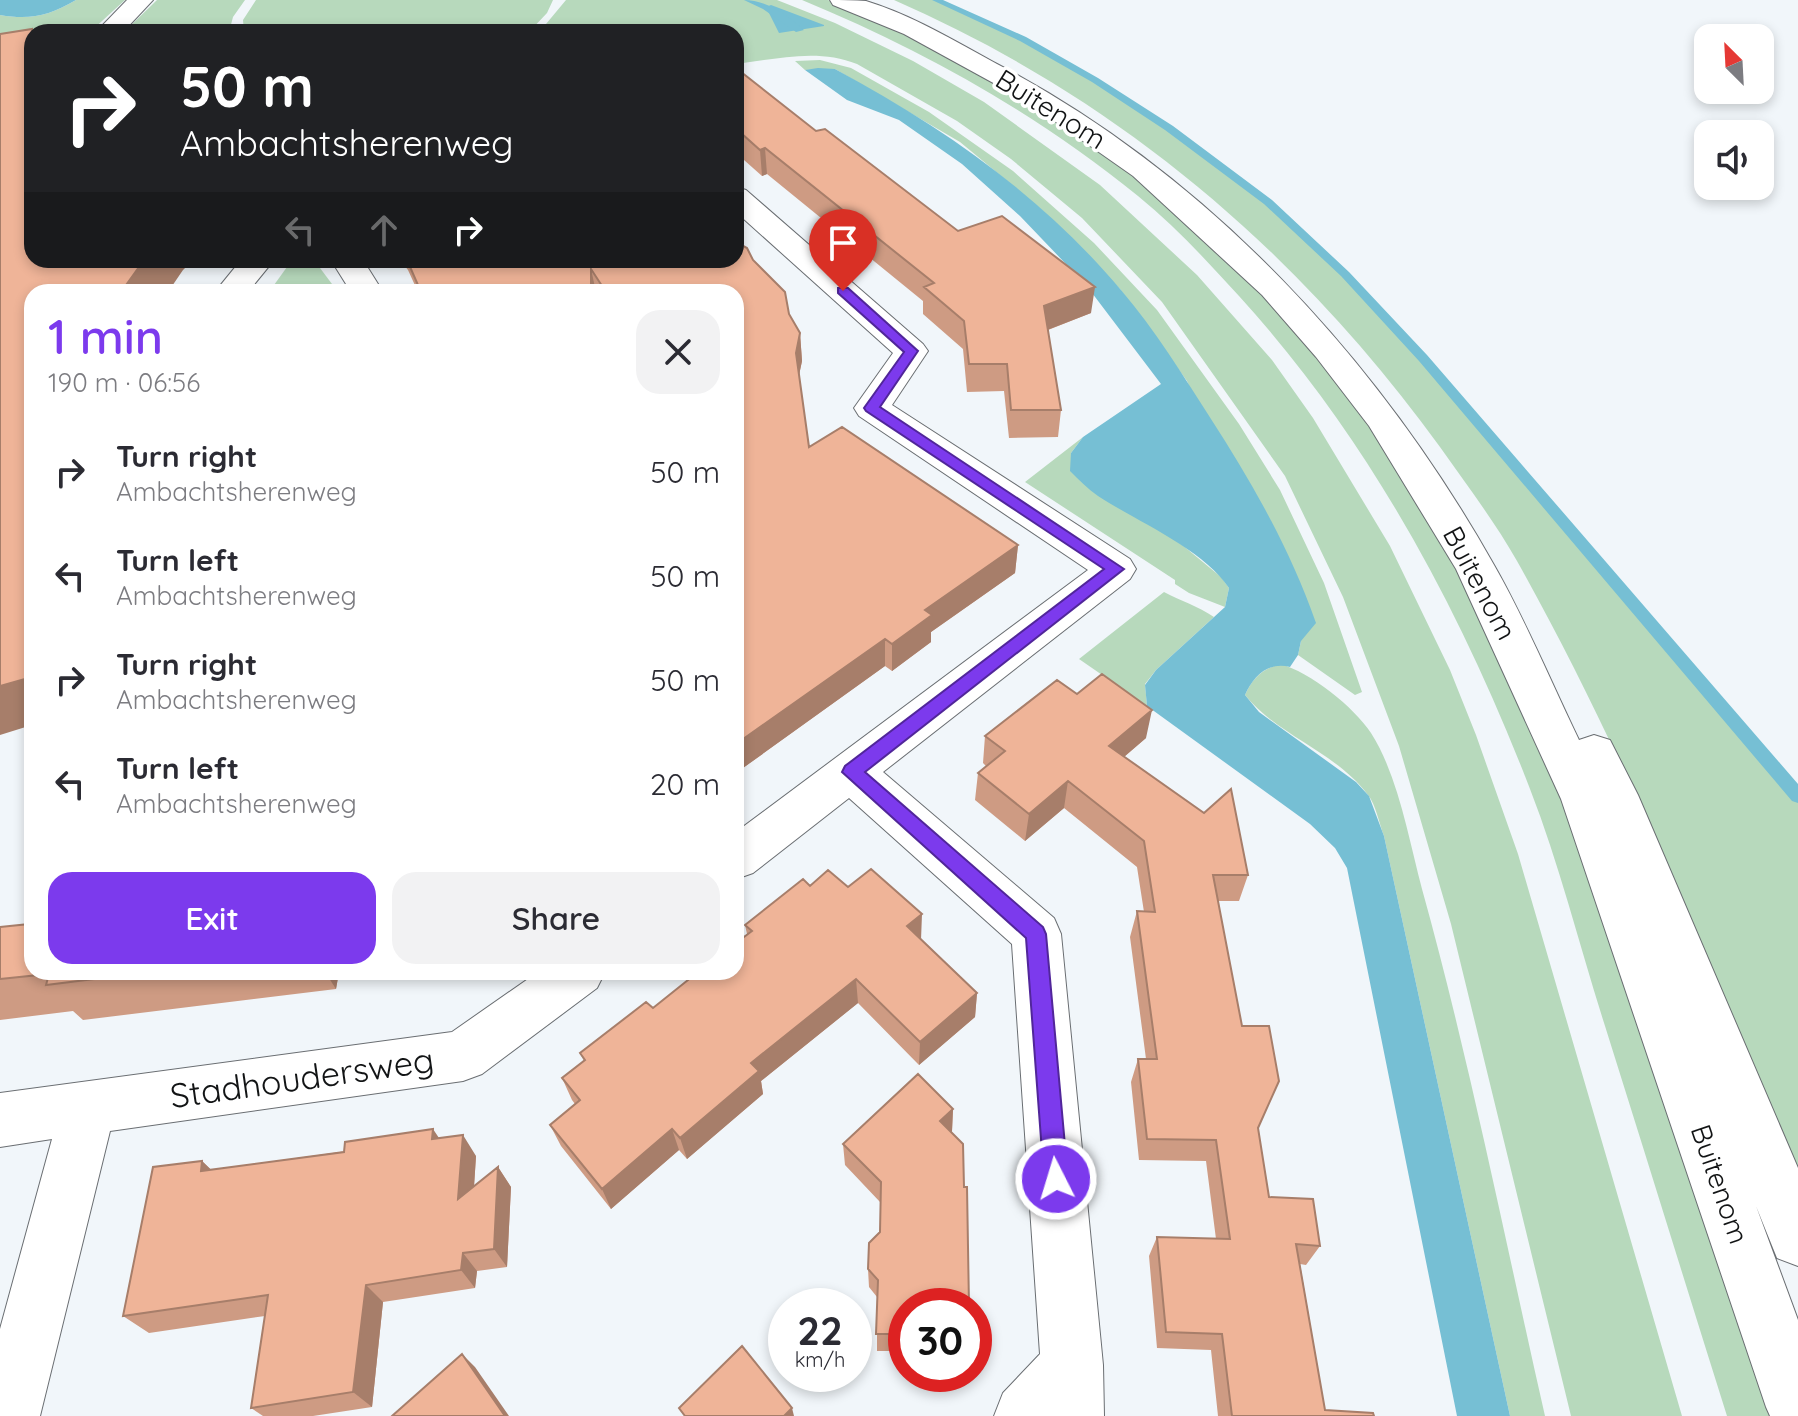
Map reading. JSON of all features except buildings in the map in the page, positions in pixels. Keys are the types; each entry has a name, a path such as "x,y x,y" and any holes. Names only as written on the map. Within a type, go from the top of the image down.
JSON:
{"main road":[{"path":"117,24 141,0"},
{"name":"Buitenom","path":"842,0 913,29 1036,95 1143,170 1273,288 1328,350 1384,421 1476,568 1584,799 1798,1407"},
{"name":"Buitenom","path":"881,0 932,22 1052,89 1160,164 1291,283 1403,417 1503,566 1615,795 1798,1237"},
{"path":"744,203 911,351 872,408 1116,569 744,853"},
{"path":"238,284 251,268"},
{"path":"851,772 1036,934 1072,1390 1026,1416"},
{"name":"Stadhoudersweg","path":"0,1120 463,1056 568,980"},
{"path":"8,1416 88,1108"}],"green space":[{"path":"76,0 125,0 99,24 24,24 24,36 0,47 0,15 21,17 57,10"},
{"path":"157,0 245,0 231,24 132,24"},
{"path":"256,0 553,0 537,24 243,24"},
{"path":"566,0 777,0 835,23 913,61 984,102 1100,185 1197,275 1272,360 1313,418 1390,546 1450,670 1476,735 1518,854 1682,1416 1571,1416 1451,924 1399,746 1343,597 1285,476 1162,302 1082,218 1011,159 957,121 857,64 812,56 744,63 744,24 546,24"},
{"path":"802,0 828,0 934,47 1075,131 1158,194 1228,258 1304,338 1365,419 1431,518 1507,668 1563,795 1773,1416 1727,1416 1530,789 1474,657 1442,592 1370,468 1330,408 1286,351 1203,257 1152,207 1099,166 1019,111 935,62"},
{"path":"894,0 936,0 1023,39 1169,128 1268,202 1345,275 1423,358 1798,796 1798,1175 1666,864 1557,635 1508,546 1480,503 1385,375 1326,308 1263,245 1197,186 1054,83 976,39"},
{"path":"820,60 851,68 929,112 1013,171 1094,243 1157,310 1239,424 1280,490 1324,583 1362,692 1355,695 1298,655 1301,641 1187,381 1120,289 1042,210 960,142 835,69 805,70 795,61"},
{"path":"286,268 320,268 332,284 275,284"},
{"path":"1083,437 1071,453 1221,577 1229,588 1225,607 1189,593 1175,584 1175,580 1025,482"},
{"path":"1164,592 1214,617 1145,684 1147,706 1079,659"},
{"path":"1280,664 1317,682 1354,712 1371,733 1389,768 1456,1020 1545,1416 1510,1416 1384,836 1373,804 1355,780 1340,767 1274,722 1245,695 1258,675"}],"water":[{"path":"0,0 76,0 48,13 21,17 0,15"},
{"path":"771,5 824,26 779,33 766,7"},
{"path":"835,69 952,140 1024,193 1090,255 1133,305 1168,353 1227,443 1270,518 1295,569 1316,623 1301,641 1298,655 1290,667 1269,668 1252,682 1245,695 1259,712 1356,782 1369,796 1384,836 1510,1416 1457,1416 1347,868 1335,848 1310,824 1147,706 1145,685 1156,670 1225,607 1229,588 1218,574 1187,549 1098,496 1070,471 1071,453 1083,437 1161,384 1086,285 1020,216 962,164 899,120 847,100 805,70"}],"waterway":[{"path":"748,0 766,7 799,30"},
{"path":"936,0 1023,39 1095,80 1169,128 1268,202 1345,274 1423,358 1798,796"}],"route":[{"path":"843,291 911,351 872,408 1116,569 851,772 1036,934 1056,1179"}]}
